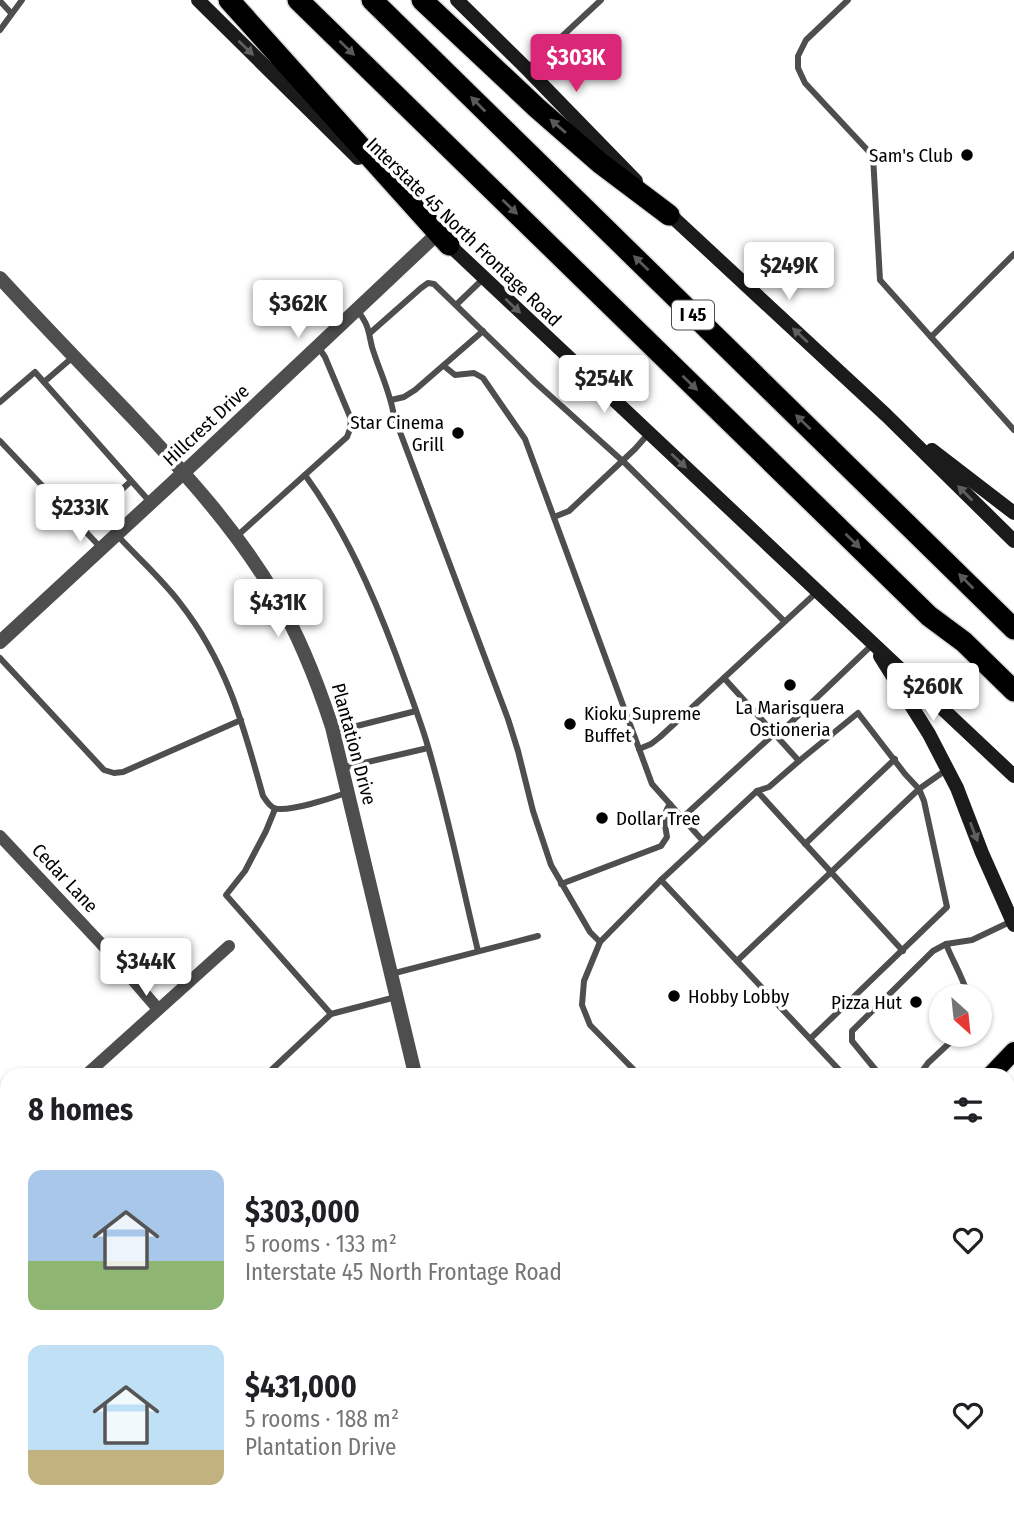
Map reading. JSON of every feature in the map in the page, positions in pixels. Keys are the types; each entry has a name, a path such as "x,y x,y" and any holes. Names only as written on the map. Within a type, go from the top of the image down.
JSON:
{"highway":[{"path":"229,0 443,239"},
{"name":"I 45","path":"298,0 919,606 964,642 1014,691"},
{"name":"I 45","path":"372,0 1014,629"},
{"path":"422,0 600,163 669,215"}],"main road":[{"name":"Interstate 45 North Frontage Road","path":"198,0 484,278 1014,776"},
{"path":"457,0 669,215 886,415 1014,541"},
{"path":"886,415 1014,513"},
{"path":"875,644 929,734 957,788 1013,923"},
{"path":"998,1068 1014,1051"}],"street":[{"name":"Hillcrest Drive","path":"0,642 357,310 443,239"},
{"name":"Plantation Drive","path":"3,286 184,472 222,517 275,596 297,636 315,676 333,732 414,1068"},
{"name":"Cedar Lane","path":"0,836 108,951 158,1009"},
{"path":"94,1068 229,946"}],"lane":[{"path":"0,30 22,0"},
{"path":"527,69 601,0"},
{"path":"848,0 806,40 798,56 798,68 805,83 873,156 880,280 1014,430"},
{"path":"0,1 12,13"},
{"path":"931,337 1014,254"},
{"path":"457,305 484,278"},
{"path":"370,333 421,288 428,283 434,284 536,383 622,461 784,621"},
{"path":"357,310 367,323 394,415 508,719 551,865 590,932 600,942"},
{"path":"391,400 404,397 415,390 483,331"},
{"path":"236,537 347,437 351,419 318,346"},
{"path":"44,382 74,356"},
{"path":"444,366 455,375 474,373 483,378 525,439 652,784 703,841"},
{"path":"0,402 35,372 151,503"},
{"path":"554,517 569,512 649,433"},
{"path":"1,443 102,549"},
{"path":"305,475 354,553 377,604 416,711 428,748 478,951"},
{"path":"81,528 131,481"},
{"path":"117,535 178,600 213,651 241,720 263,796 268,804 275,809 286,809 348,793"},
{"path":"639,749 660,737 818,590"},
{"path":"682,818 775,733 784,729 875,644"},
{"path":"0,658 104,770 114,773 123,772 241,720"},
{"path":"724,678 799,761"},
{"path":"333,732 416,711"},
{"path":"632,1068 590,1025 582,1005 584,981 600,942 661,880 757,791 769,787 858,713 919,789 947,907 810,1039"},
{"path":"342,768 428,748"},
{"path":"804,844 895,760"},
{"path":"737,961 919,789 947,769"},
{"path":"757,791 903,951"},
{"path":"561,884 661,846 667,836 664,817 670,804"},
{"path":"275,809 245,871 226,895 331,1014"},
{"path":"661,880 837,1068"},
{"path":"874,1068 852,1041 852,1031 933,951 946,944 972,940 1013,923"},
{"path":"391,974 538,936"},
{"path":"946,944 965,984"},
{"path":"273,1068 331,1014 397,997"},
{"path":"924,1068 945,1047"}],"place":[{"name":"Sam's Club","path":"967,155"},
{"name":"Star Cinema Grill","path":"458,433"},
{"name":"La Marisquera Ostioneria","path":"790,685"},
{"name":"Kioku Supreme Buffet","path":"570,724"},
{"name":"Dollar Tree","path":"602,818"},
{"name":"Hobby Lobby","path":"674,996"},
{"name":"Pizza Hut","path":"916,1002"}]}
